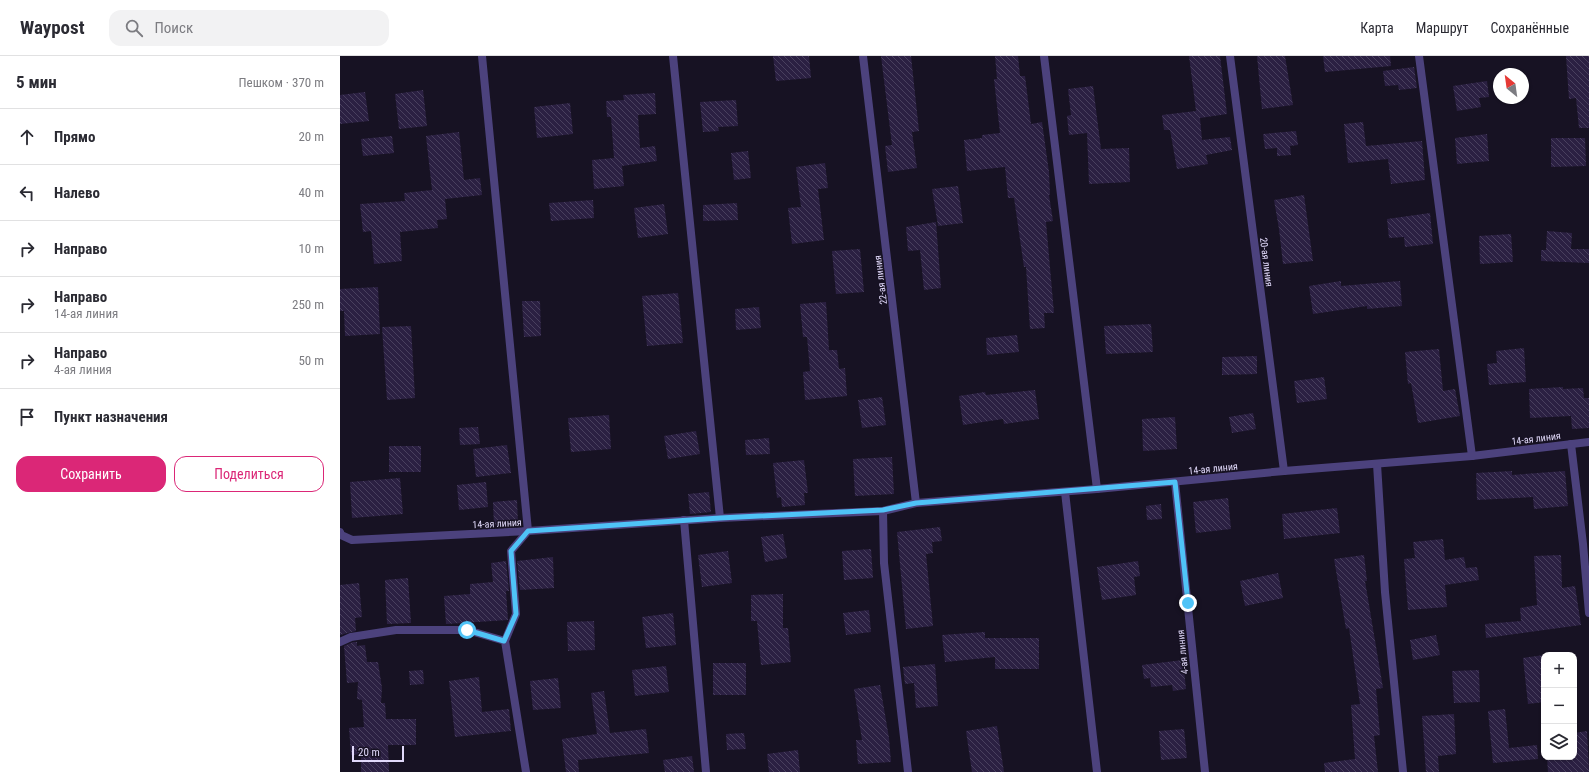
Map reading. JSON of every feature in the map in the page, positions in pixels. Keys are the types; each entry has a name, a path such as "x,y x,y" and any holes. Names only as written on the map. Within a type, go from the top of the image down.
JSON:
{"street":[{"path":"482,56 528,531 511,551 516,614 504,641 526,772"},
{"path":"673,56 720,518"},
{"name":"22-ая линия","path":"863,56 916,503"},
{"path":"1044,56 1097,489"},
{"name":"20-ая линия","path":"1230,56 1284,471"},
{"path":"1419,56 1472,456"},
{"name":"14-ая линия","path":"340,532 341,535 352,540 528,531 684,520 883,510 916,503 1065,492 1284,471 1472,456 1589,442"},
{"path":"1571,444 1583,544 1589,612"},
{"path":"1377,464 1385,592 1403,772"},
{"name":"4-ая линия","path":"1175,482 1205,772"},
{"path":"1065,492 1098,772"},
{"path":"883,510 884,563 908,772"},
{"path":"684,520 706,772"},
{"path":"340,642 352,637 396,630 467,630 504,641"}],"building":[{"path":"773,56 809,56 811,78 776,81"},
{"path":"881,56 911,56 919,131 912,132 917,168 888,172 885,146 892,145"},
{"path":"995,56 1018,56 1020,76 1025,76 1031,124 1042,122 1049,172 1049,195 1053,221 1046,222 1054,313 1044,313 1045,328 1030,329 1026,267 1024,267 1014,198 1008,198 1005,167 967,171 964,140 982,138 982,135 1000,133 994,79 997,79"},
{"path":"1189,56 1220,56 1227,114 1200,118 1202,140 1230,137 1232,150 1206,155 1208,164 1177,169 1170,130 1164,130 1162,115 1196,111"},
{"path":"1257,56 1285,56 1293,105 1262,109"},
{"path":"1323,56 1390,56 1391,66 1325,72"},
{"path":"1566,56 1589,56 1589,128 1579,128 1576,98 1569,99"},
{"path":"1414,67 1417,88 1399,90 1398,85 1385,86 1383,71"},
{"path":"1487,81 1489,97 1479,98 1481,107 1457,111 1453,86"},
{"path":"1093,86 1101,149 1129,148 1130,182 1089,184 1087,133 1069,135 1067,116 1071,115 1068,89"},
{"path":"423,90 427,126 399,129 395,94"},
{"path":"365,92 369,121 340,124 340,95"},
{"path":"655,93 656,114 638,115 640,148 655,146 657,161 622,166 624,186 594,189 592,160 614,158 611,117 607,117 606,101 624,100 623,95"},
{"path":"736,100 738,126 718,127 719,131 703,132 700,102"},
{"path":"570,103 573,134 537,138 534,107"},
{"path":"1363,122 1366,146 1422,141 1425,180 1391,184 1388,159 1348,163 1344,124"},
{"path":"1296,131 1298,145 1290,146 1291,155 1277,156 1277,148 1265,149 1263,134"},
{"path":"459,132 464,180 480,178 482,195 445,199 447,219 437,220 438,228 400,232 402,261 374,264 371,231 363,232 360,204 405,201 404,193 432,190 426,136"},
{"path":"1487,134 1489,161 1457,164 1455,138"},
{"path":"392,136 394,153 363,156 361,139"},
{"path":"1551,138 1585,138 1586,166 1551,167"},
{"path":"748,151 751,178 734,180 731,153"},
{"path":"825,163 828,188 818,189 824,240 792,244 788,208 801,207 796,167"},
{"path":"958,186 963,223 938,226 932,189"},
{"path":"1304,195 1313,261 1283,264 1274,200"},
{"path":"593,200 594,218 551,221 549,203"},
{"path":"737,203 738,220 703,221 703,205"},
{"path":"664,204 668,234 638,238 634,208"},
{"path":"1430,213 1433,244 1405,247 1404,237 1389,238 1387,219"},
{"path":"936,222 941,288 924,290 920,250 908,251 906,227"},
{"path":"1547,231 1572,233 1571,249 1589,249 1589,263 1541,261 1541,250 1546,250"},
{"path":"1511,234 1513,262 1480,264 1479,236"},
{"path":"860,249 864,292 836,294 832,251"},
{"path":"1341,281 1341,286 1400,281 1402,306 1367,309 1367,306 1313,314 1309,286"},
{"path":"378,287 380,334 345,336 344,311 340,311 340,289"},
{"path":"678,293 683,343 647,346 642,296"},
{"path":"522,301 540,301 541,336 524,337"},
{"path":"826,302 829,350 837,350 839,369 845,368 847,396 805,400 803,372 810,371 807,337 803,337 800,304"},
{"path":"759,307 761,328 736,330 735,309"},
{"path":"1151,324 1153,352 1106,354 1104,326"},
{"path":"411,326 415,398 387,400 382,327"},
{"path":"1017,335 1019,352 987,355 986,338"},
{"path":"1524,348 1526,382 1489,385 1487,364 1497,363 1496,351"},
{"path":"1439,349 1443,391 1455,389 1460,416 1418,423 1411,383 1408,384 1405,352"},
{"path":"1257,356 1257,374 1222,375 1222,357"},
{"path":"1324,377 1327,399 1297,403 1294,381"},
{"path":"1563,387 1563,389 1583,388 1584,398 1589,398 1589,428 1572,429 1571,416 1530,418 1529,389"},
{"path":"1035,390 1039,419 1004,424 1003,419 963,425 959,396 985,392 986,395"},
{"path":"882,397 886,425 862,428 858,400"},
{"path":"1253,413 1256,429 1232,433 1229,417"},
{"path":"609,415 611,449 571,452 568,418"},
{"path":"1175,417 1177,449 1143,451 1142,419"},
{"path":"478,427 480,444 460,445 459,428"},
{"path":"696,431 700,454 668,459 664,436"},
{"path":"769,438 770,454 746,455 745,440"},
{"path":"507,445 511,473 476,477 473,449"},
{"path":"389,446 421,446 421,472 389,472"},
{"path":"892,457 894,494 855,496 853,459"},
{"path":"804,460 808,493 804,493 805,505 782,507 781,497 777,498 773,463"},
{"path":"1512,471 1512,475 1565,471 1568,506 1534,509 1533,497 1477,500 1476,473"},
{"path":"400,478 403,514 352,518 350,482"},
{"path":"486,482 488,507 459,510 457,485"},
{"path":"709,492 711,512 690,514 688,494"},
{"path":"1228,498 1231,529 1196,533 1193,502"},
{"path":"517,500 518,524 494,526 493,502"},
{"path":"1161,504 1162,519 1147,520 1146,506"},
{"path":"1337,508 1340,533 1284,539 1282,514"},
{"path":"940,527 942,541 932,542 933,553 926,554 933,626 906,629 897,532"},
{"path":"783,534 787,558 765,562 761,537"},
{"path":"1443,539 1445,560 1464,557 1466,568 1477,567 1479,580 1445,585 1447,607 1408,610 1404,559 1415,558 1413,542"},
{"path":"871,549 873,578 844,580 842,551"},
{"path":"728,551 732,583 702,587 698,555"},
{"path":"1364,555 1367,581 1365,581 1383,688 1376,689 1380,735 1374,736 1378,772 1325,772 1324,763 1355,759 1351,705 1360,704 1349,628 1346,629 1334,559"},
{"path":"1561,555 1562,588 1575,586 1581,625 1486,638 1485,624 1521,621 1520,608 1537,605 1534,556"},
{"path":"553,557 554,588 520,590 517,561"},
{"path":"506,561 509,591 506,591 508,620 446,624 444,596 470,594 470,584 493,582 491,563"},
{"path":"1138,561 1140,576 1134,577 1136,595 1102,600 1097,567"},
{"path":"1278,573 1283,598 1245,606 1240,581"},
{"path":"408,578 411,623 387,624 385,580"},
{"path":"359,583 362,617 355,618 356,631 340,635 340,585"},
{"path":"783,594 783,628 788,628 791,662 761,665 757,621 751,621 751,595"},
{"path":"869,610 871,632 846,635 843,613"},
{"path":"673,613 676,645 646,648 642,617"},
{"path":"594,621 595,650 568,651 567,622"},
{"path":"985,632 985,638 1039,638 1039,669 995,669 995,657 945,662 942,635"},
{"path":"1436,635 1440,655 1413,660 1410,640"},
{"path":"357,642 357,646 365,645 367,662 378,662 382,688 381,703 385,703 386,719 416,719 416,745 388,745 389,772 361,772 361,754 351,755 349,728 364,727 362,700 357,699 358,682 347,683 344,646"},
{"path":"1541,655 1541,702 1528,704 1523,658"},
{"path":"1183,660 1186,689 1173,691 1172,685 1151,687 1150,678 1144,679 1142,665"},
{"path":"713,663 746,663 746,695 713,695"},
{"path":"935,664 938,706 916,708 914,683 905,684 903,667"},
{"path":"666,666 669,692 635,696 632,670"},
{"path":"423,670 424,684 410,685 409,671"},
{"path":"1479,670 1480,702 1454,703 1452,671"},
{"path":"479,677 482,712 509,709 511,731 455,737 449,681"},
{"path":"558,678 561,708 533,710 530,681"},
{"path":"880,685 889,738 891,762 858,764 856,740 862,740 854,689"},
{"path":"604,691 610,733 646,729 649,753 578,760 579,772 566,772 562,739 597,734 591,693"},
{"path":"1505,709 1509,748 1537,745 1538,759 1493,763 1488,711"},
{"path":"1454,714 1456,754 1438,756 1439,772 1426,772 1422,716"},
{"path":"997,726 1004,772 972,772 966,731"},
{"path":"1184,729 1187,758 1161,760 1159,731"},
{"path":"1587,731 1589,772 1548,772 1547,760 1577,760 1577,733"},
{"path":"744,733 746,749 727,750 726,734"},
{"path":"798,750 800,772 769,772 767,754"},
{"path":"692,756 694,772 665,772 663,760"}],"route":[{"path":"467,630 504,641 516,614 511,551 528,531 720,518 883,510 916,503 1175,482 1188,603"}]}
